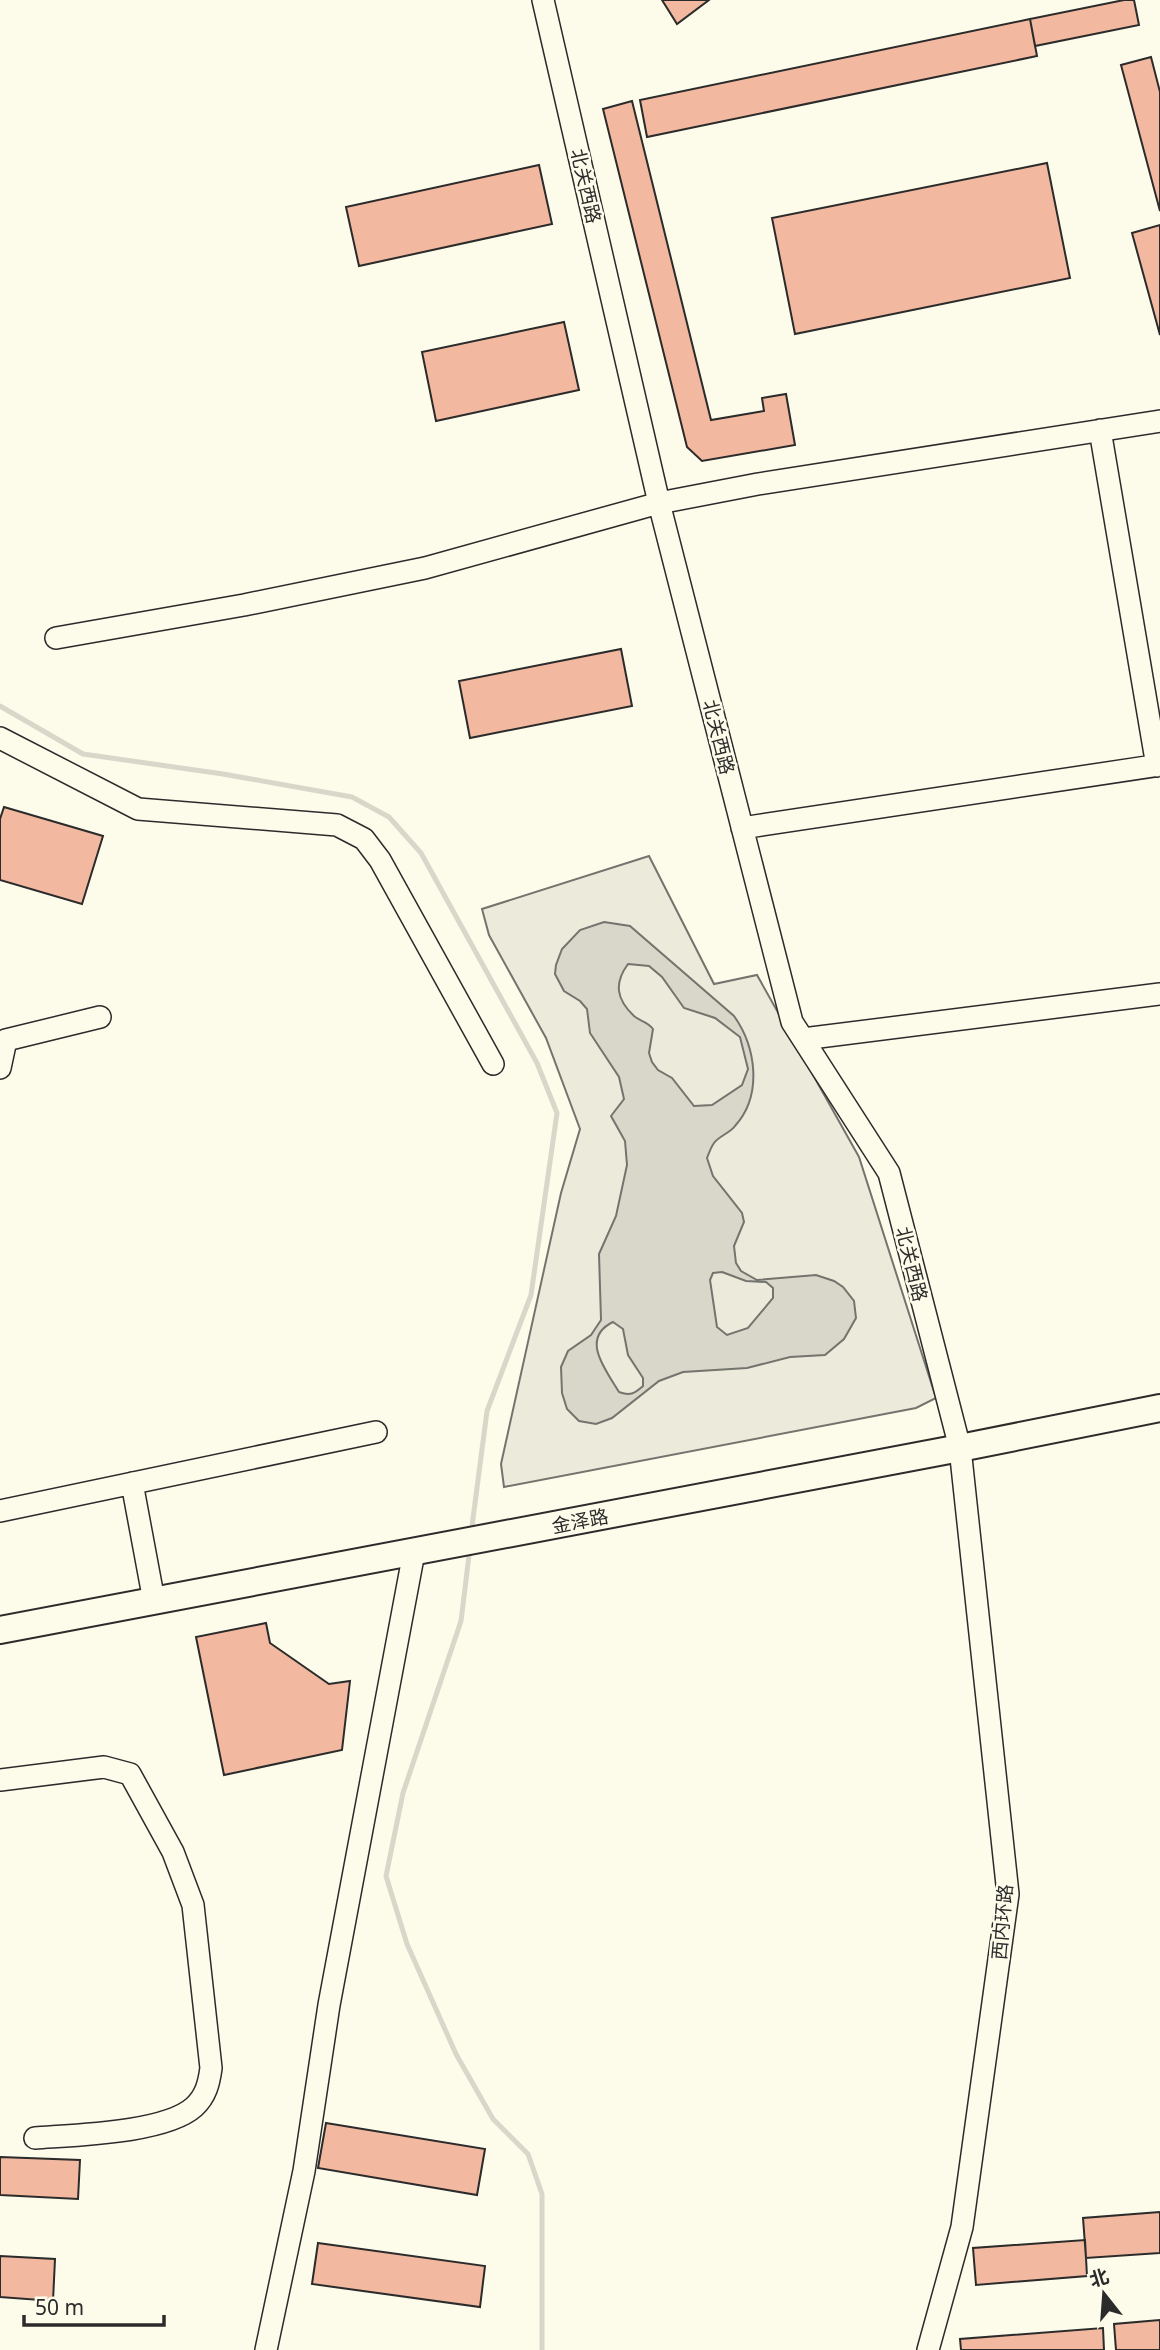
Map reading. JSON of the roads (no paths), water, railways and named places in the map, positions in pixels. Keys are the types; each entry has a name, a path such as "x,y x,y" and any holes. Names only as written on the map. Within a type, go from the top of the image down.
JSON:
{"main road":[{"name":"金泽路","path":"0,1630 1160,1408"}],"street":[{"name":"北关西路","path":"543,0 659,503 792,1022 889,1173 960,1448"},
{"path":"56,638 244,605 425,568 659,503 758,484 1160,421"},
{"path":"742,828 1158,766 1100,430"},
{"path":"0,738 138,809 337,825 364,839 380,860 493,1064"},
{"path":"803,1040 1160,994"},
{"path":"0,1068 6,1040 100,1017"},
{"path":"0,1511 376,1432"},
{"name":"西内环路","path":"928,2350 962,2227 1008,1894 960,1448"},
{"path":"132,1483 154,1601"},
{"path":"266,2350 304,2171 329,2005 414,1552"},
{"path":"0,1780 104,1767 130,1774 173,1852 192,1905 211,2067 206,2091 200,2101 173,2119 115,2132 34,2138"}],"waterway":[{"path":"0,706 83,754 223,774 352,797 389,817 421,853 537,1063 557,1113 531,1295 487,1411 471,1534"},
{"path":"470,1547 461,1621 403,1793 386,1876 407,1944 456,2054 493,2119 528,2154 542,2194 542,2350"}]}
